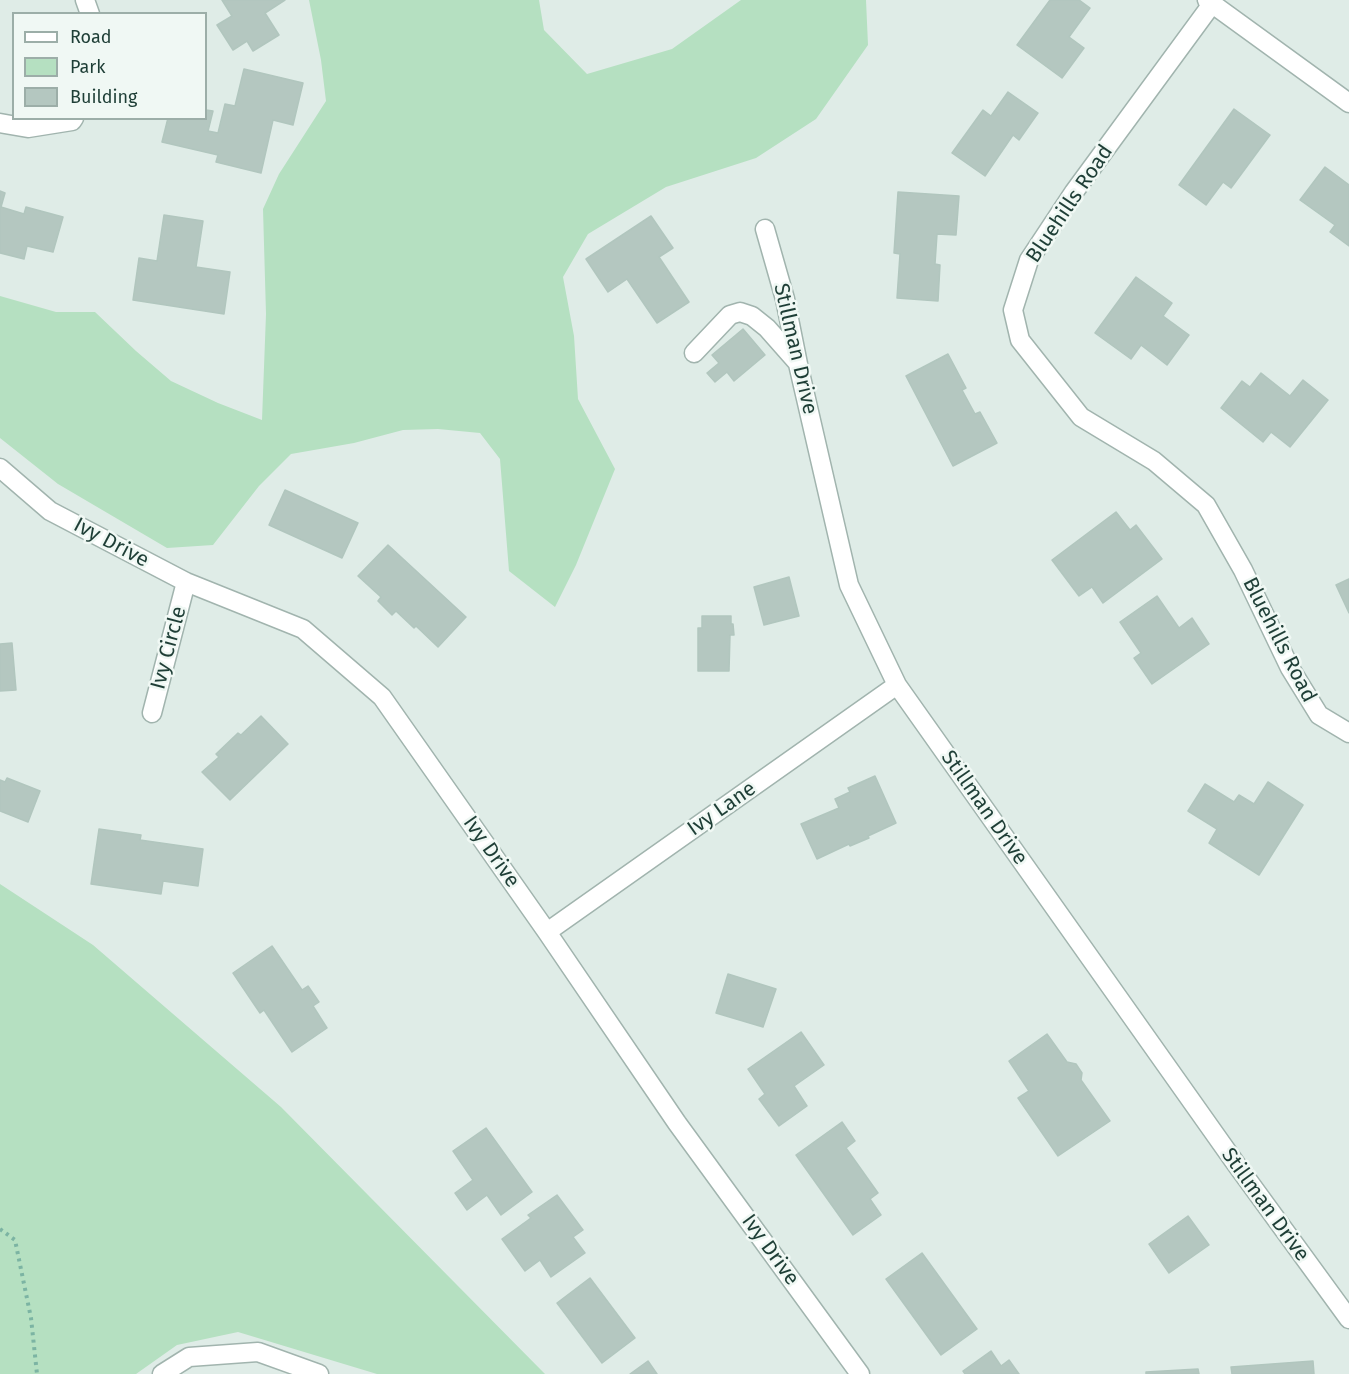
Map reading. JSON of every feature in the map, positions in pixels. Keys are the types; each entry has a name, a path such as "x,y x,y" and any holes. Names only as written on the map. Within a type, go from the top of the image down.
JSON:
{"street":[{"name":"Bluehills Road","path":"1349,102 1209,2 1074,192 1029,260 1013,310 1020,340 1081,417 1154,460 1206,505 1243,570 1290,668 1319,715 1349,733"},
{"path":"0,123 28,128 73,120"},
{"name":"Stillman Drive","path":"765,229 785,299 849,585 897,685 1236,1164 1349,1319"},
{"path":"694,352 730,315 740,312 752,316 766,328 798,364"},
{"name":"Ivy Drive","path":"0,468 50,511 186,582 303,629 382,697 548,932 677,1123 860,1374"},
{"name":"Ivy Circle","path":"152,713 186,582"},
{"name":"Ivy Lane","path":"548,932 897,685"},
{"path":"162,1374 189,1357 258,1352 319,1374"}],"path":[{"path":"0,1229 15,1240 31,1318 37,1374"}],"green space":[{"path":"309,0 539,0 544,30 587,74 672,49 741,0 866,0 868,45 816,119 756,158 666,187 588,234 563,277 574,336 578,399 615,469 576,565 555,607 509,571 500,459 480,433 438,429 403,430 354,443 291,454 259,486 213,545 167,548 58,484 0,438 0,296 56,312 95,312 171,381 262,420 266,314 263,209 279,174 326,101 321,60"},
{"path":"0,884 93,945 281,1107 545,1374 377,1374 238,1332 177,1345 136,1374 0,1374"}],"building":[{"path":"222,0 285,0 265,13 279,35 253,51 247,41 233,50 217,25 232,16"},
{"path":"1050,0 1079,0 1090,8 1069,37 1084,48 1062,78 1017,45"},
{"path":"244,69 303,83 293,125 273,120 261,173 216,162 218,155 162,142 168,120 207,120 207,110 213,111 208,131 218,133 225,104 235,106"},
{"path":"1008,92 1038,113 1019,140 1013,135 985,176 952,153 983,110 991,116"},
{"path":"1234,109 1270,135 1231,188 1223,182 1206,205 1179,185"},
{"path":"1325,167 1349,185 1349,246 1330,232 1335,225 1300,200"},
{"path":"0,191 5,193 1,207 24,214 26,207 63,217 53,252 27,246 24,259 0,253"},
{"path":"898,192 959,196 956,235 937,234 935,264 940,265 938,301 897,298 900,254 894,253"},
{"path":"164,215 203,221 196,267 230,272 224,314 133,300 139,258 157,261"},
{"path":"651,216 673,248 659,257 689,302 657,323 627,279 608,292 586,259"},
{"path":"1136,277 1172,303 1163,316 1189,335 1167,365 1141,345 1131,359 1095,333"},
{"path":"743,329 765,355 734,381 727,372 715,382 707,373 719,363 712,355"},
{"path":"948,354 966,388 962,390 975,414 980,412 997,443 953,466 906,376"},
{"path":"1261,373 1290,396 1303,380 1328,400 1290,447 1271,432 1263,442 1221,408 1242,381 1250,387"},
{"path":"285,490 358,523 342,558 269,525"},
{"path":"1116,512 1130,530 1136,525 1162,559 1103,603 1092,587 1079,596 1052,560"},
{"path":"388,545 466,617 438,647 396,611 392,615 378,601 381,597 358,576"},
{"path":"789,577 799,616 764,625 754,587"},
{"path":"1349,579 1349,613 1336,585"},
{"path":"1157,596 1179,628 1192,618 1209,644 1152,684 1134,658 1141,653 1120,622"},
{"path":"702,616 731,616 734,635 730,635 729,671 698,671 698,628 702,628"},
{"path":"12,643 16,690 0,691 0,644"},
{"path":"261,716 288,744 230,800 202,772 219,757 216,754 238,733 241,735"},
{"path":"875,776 896,823 868,836 869,838 850,846 849,844 817,859 801,824 839,808 835,799 850,792 848,788"},
{"path":"7,778 40,791 28,822 0,811 0,780 5,782"},
{"path":"1268,782 1303,805 1259,875 1209,843 1217,829 1188,811 1205,784 1234,802 1239,795 1254,804"},
{"path":"99,829 141,835 140,840 203,849 198,886 163,881 161,894 91,884"},
{"path":"272,946 302,990 308,986 319,1002 313,1006 327,1028 292,1052 264,1010 260,1013 233,973"},
{"path":"728,974 776,989 763,1027 716,1013"},
{"path":"801,1032 824,1065 794,1086 807,1106 779,1126 759,1099 765,1094 748,1069"},
{"path":"1047,1034 1067,1062 1076,1064 1082,1073 1081,1080 1110,1121 1058,1156 1018,1098 1029,1091 1009,1061"},
{"path":"842,1122 855,1141 846,1148 878,1193 870,1199 881,1215 853,1235 796,1155"},
{"path":"486,1128 532,1192 501,1215 487,1195 467,1210 455,1193 473,1180 453,1151"},
{"path":"557,1195 583,1230 573,1237 585,1253 551,1277 540,1260 525,1271 502,1239 531,1218 528,1215"},
{"path":"1188,1216 1209,1245 1169,1273 1149,1244"},
{"path":"922,1253 977,1329 941,1355 886,1279"},
{"path":"590,1278 635,1338 602,1363 557,1303"},
{"path":"991,1351 1001,1366 1009,1360 1019,1374 965,1374 963,1371"},
{"path":"648,1361 657,1374 630,1374"},
{"path":"1313,1361 1314,1374 1232,1374 1231,1367"},
{"path":"1198,1369 1199,1374 1146,1374 1146,1372"}]}
